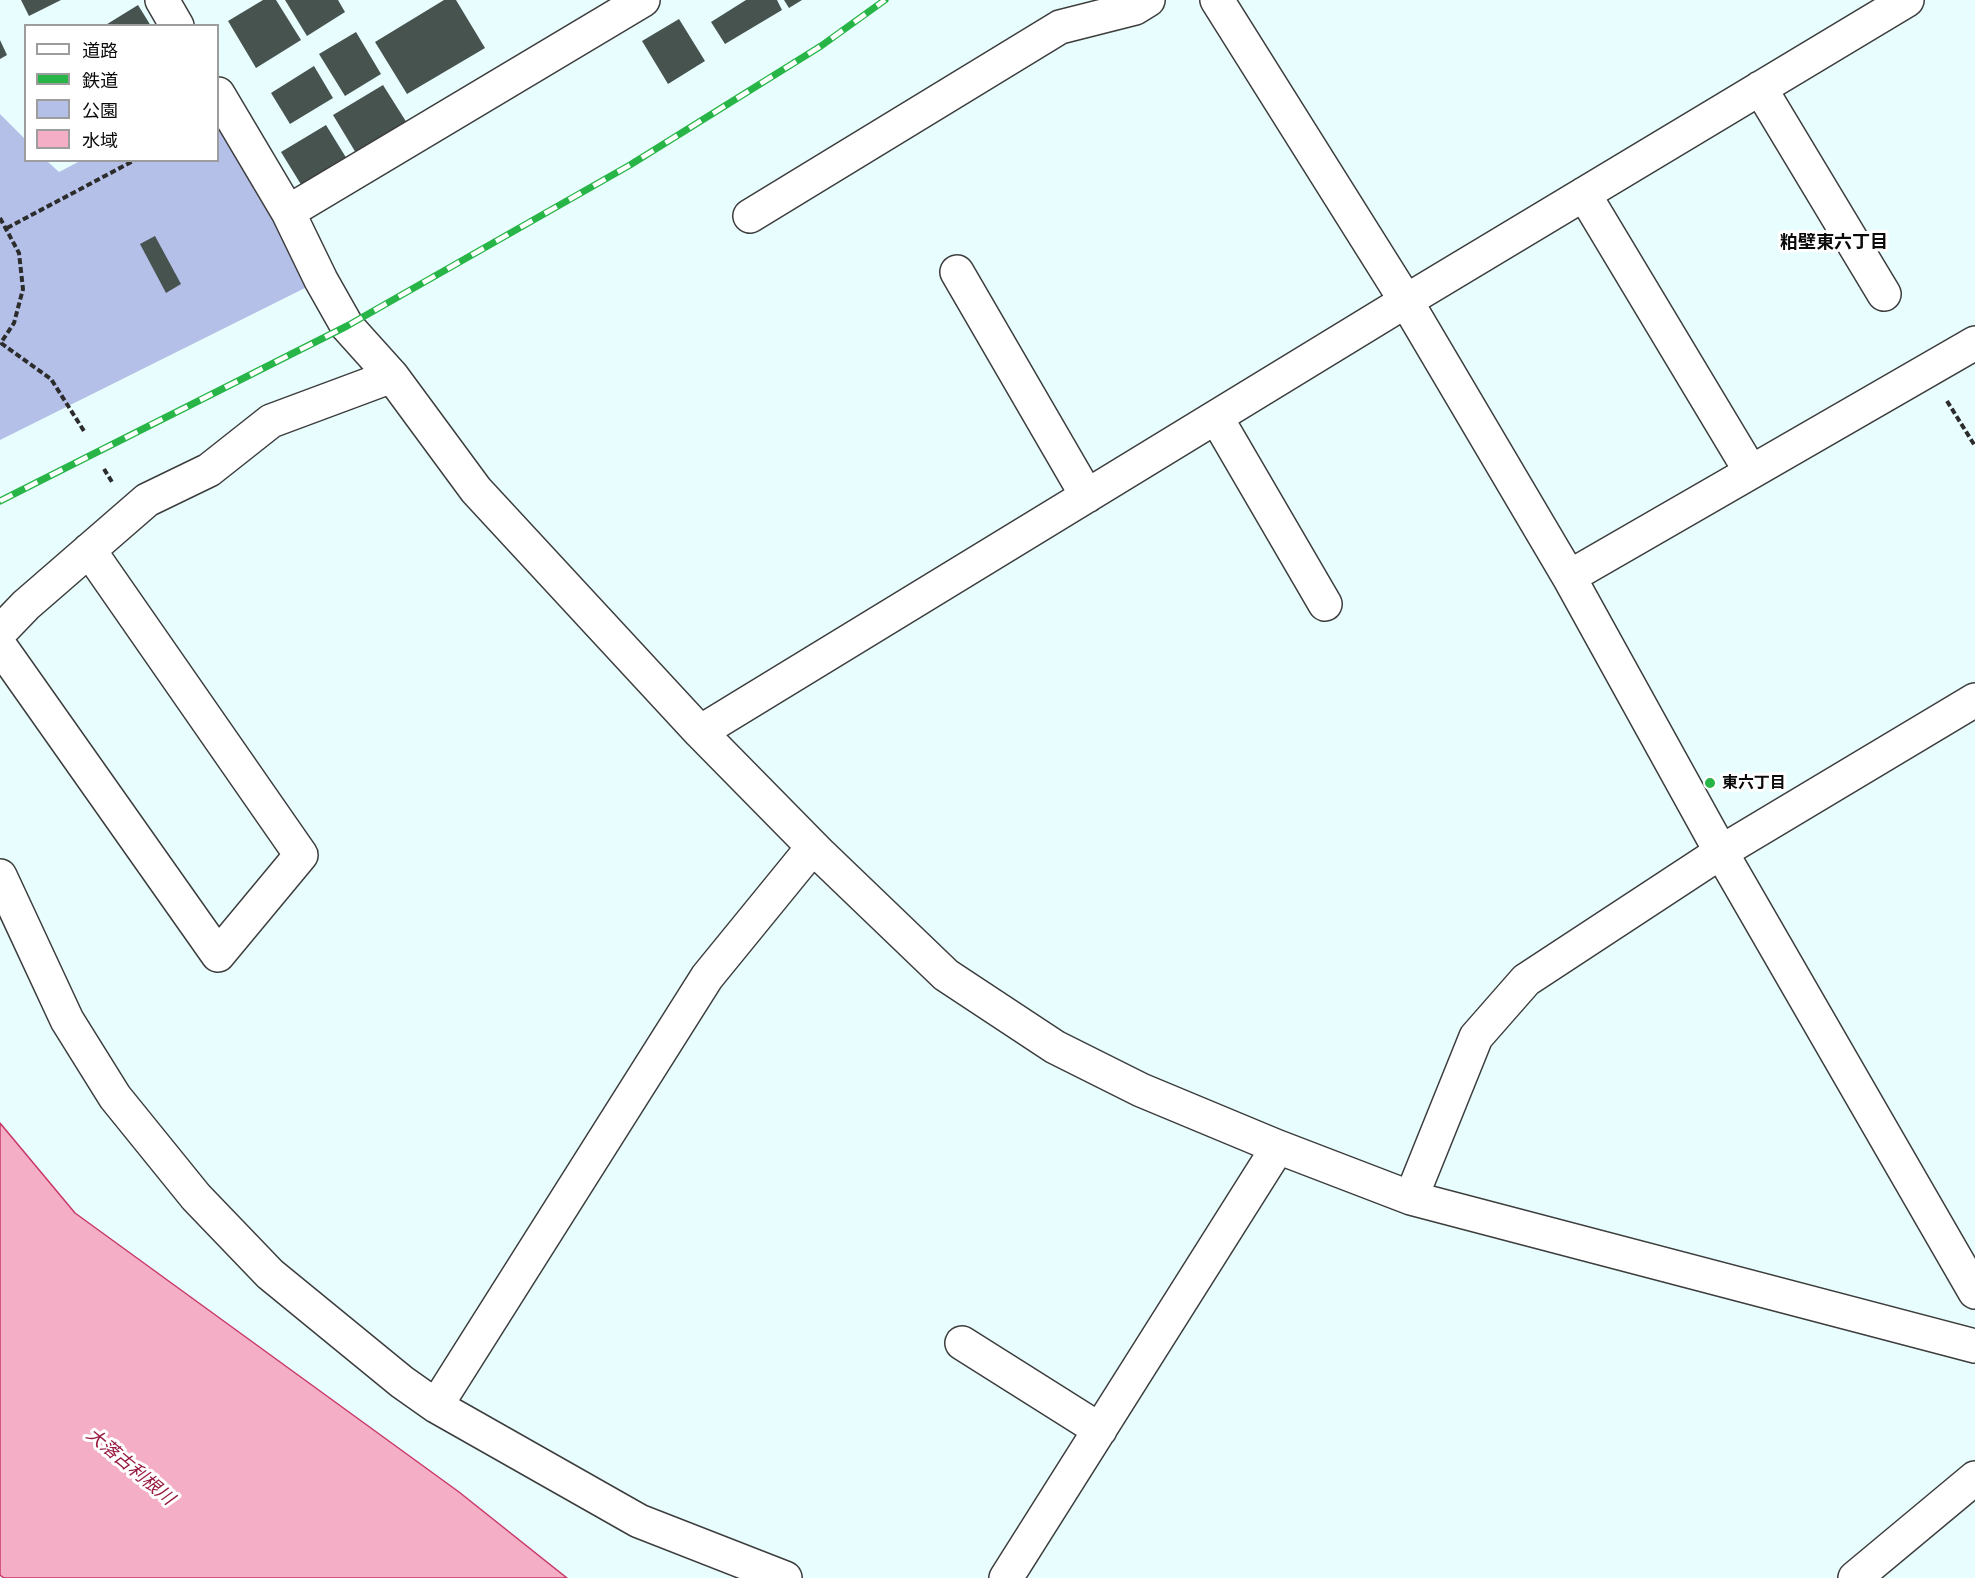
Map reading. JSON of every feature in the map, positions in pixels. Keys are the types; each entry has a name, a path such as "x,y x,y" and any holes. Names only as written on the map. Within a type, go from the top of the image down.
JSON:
{"street":[{"path":"162,0 176,24"},
{"path":"288,212 643,0"},
{"path":"750,216 1060,27 1135,8 1148,0"},
{"path":"1217,0 1407,301 1569,577 1721,852 1975,1292"},
{"path":"700,732 1407,301 1907,0"},
{"path":"1760,88 1884,294"},
{"path":"219,96 257,183 288,212 321,280 347,326 392,375 476,490 700,732 813,848 946,975 1055,1047 1141,1090 1278,1147 1411,1198 1975,1346"},
{"path":"1584,194 1751,472"},
{"path":"957,272 1087,496"},
{"path":"1569,577 1975,343"},
{"path":"0,632 26,605 147,500 209,470 271,421 392,375"},
{"path":"1216,417 1325,604"},
{"path":"0,646 218,955 301,855 89,550"},
{"path":"1411,1198 1476,1037 1527,980 1721,852 1975,700"},
{"path":"436,1406 707,977 813,848"},
{"path":"0,876 67,1020 115,1097 196,1197 270,1274 402,1382 436,1406 639,1521 785,1578"},
{"path":"1006,1578 1278,1147"},
{"path":"962,1343 1100,1430"},
{"path":"1856,1578 1975,1479"}],"path":[{"path":"7,228 131,162"},
{"path":"0,218 19,253 23,289 14,323 0,344 51,379 84,431"},
{"path":"1928,370 1975,446"}],"green space":[{"path":"219,97 321,280 0,440 0,114 24,138 24,162 48,162 59,172 78,162 219,162"}],"water":[{"name":"大落古利根川","path":"0,1123 75,1213 459,1492 567,1578 4,1578 0,1575"}],"building":[{"path":"21,0 61,0 29,16"},
{"path":"263,0 276,0 301,40 256,68 228,21"},
{"path":"285,0 338,0 345,12 307,36"},
{"path":"444,0 456,0 485,48 407,94 375,42"},
{"path":"746,0 777,0 782,10 725,44 711,22"},
{"path":"784,0 802,0 789,8"},
{"path":"138,5 150,24 107,24"},
{"path":"679,19 705,61 668,84 642,41"},
{"path":"356,32 381,74 345,96 319,54"},
{"path":"0,40 7,55 0,59"},
{"path":"314,66 333,98 290,124 271,93"},
{"path":"383,85 407,123 356,153 333,115"},
{"path":"326,125 350,164 305,191 281,152"},
{"path":"155,236 181,284 166,293 140,244"}],"railway":[{"path":"0,501 347,326 630,165 821,46 885,0"}],"place":[{"name":"東六丁目","path":"1710,783"}],"district":[{"name":"粕壁東六丁目","path":"1834,243"}]}
